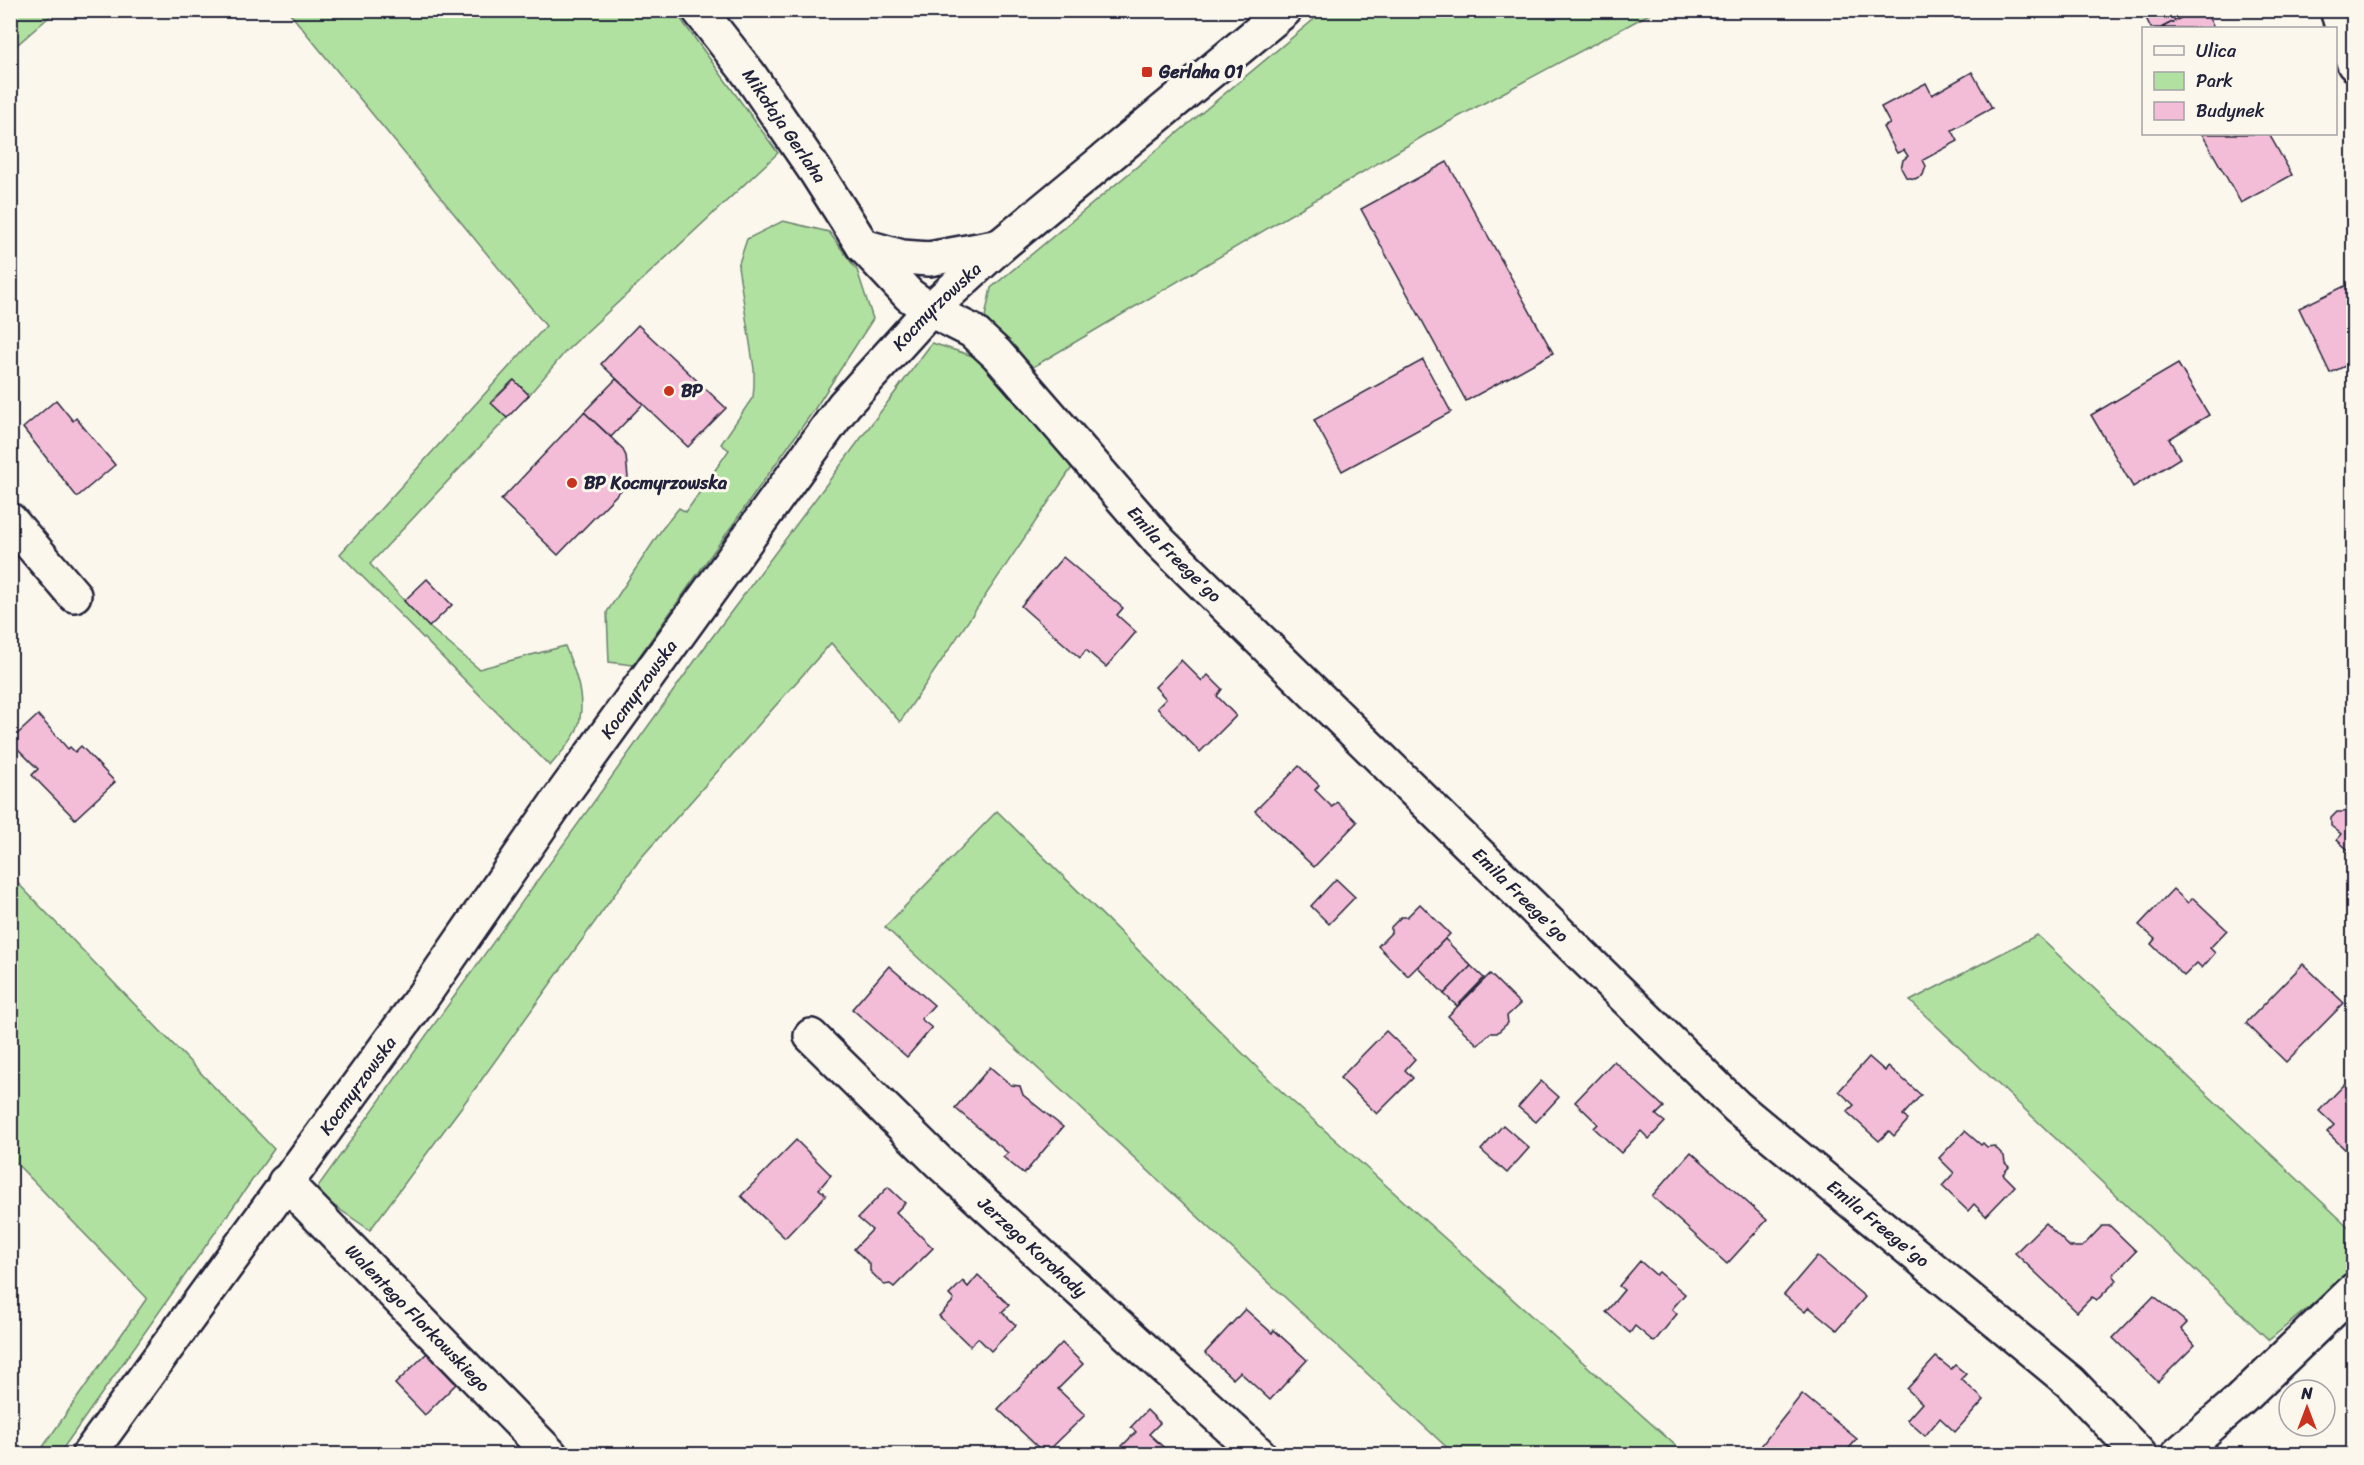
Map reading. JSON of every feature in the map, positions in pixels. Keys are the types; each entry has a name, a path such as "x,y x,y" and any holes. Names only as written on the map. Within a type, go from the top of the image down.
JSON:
{"street":[{"name":"Mikołaja Gerlaha","path":"699,10 749,74 863,246 909,295 930,310"},
{"name":"Kocmyrzowska","path":"89,1455 285,1182 423,996 555,806 844,405 930,310 1000,246 1285,10"},
{"path":"2337,10 2354,64"},
{"path":"863,246 902,257 929,259 1000,246"},
{"name":"Emila Freege'go","path":"930,310 972,331 997,354 1160,542 1737,1107 2070,1382 2139,1455"},
{"path":"10,520 74,595"},
{"name":"Jerzego Korohody","path":"811,1036 939,1162 1259,1455"},
{"name":"Walentego Florkowskiego","path":"285,1182 550,1455"},
{"path":"2178,1455 2239,1401 2354,1290"}],"green space":[{"path":"11,10 56,10 56,11 11,50"},
{"path":"288,11 675,11 778,153 566,351 529,395 513,380 491,402 507,418 370,564 429,627 479,669 565,646 579,689 581,711 576,732 550,766 340,554 546,326"},
{"path":"1324,11 1655,11 1432,131 1028,370 985,317 991,288"},
{"path":"783,221 829,232 857,270 873,319 814,410 633,665 609,662 607,612 662,529 679,508 686,512 729,450 721,444 753,397 754,369 738,266 747,239"},
{"path":"932,343 976,357 1073,466 900,722 831,643 640,859 370,1230 314,1192 707,644"},
{"path":"997,811 1281,1091 1685,1454 1454,1454 885,927"},
{"path":"11,876 274,1149 59,1454 38,1454 147,1298 11,1158"},
{"path":"2037,935 2353,1231 2353,1271 2269,1340 1910,1001"}],"building":[{"path":"2135,10 2196,10 2163,27 2150,27 2145,16 2137,14"},
{"path":"2196,10 2205,10 2214,27 2163,27"},
{"path":"1972,72 1992,108 1952,130 1958,141 1923,160 1926,166 1923,175 1915,179 1906,177 1901,168 1903,160 1908,156 1904,150 1897,153 1883,127 1890,124 1881,107 1926,83 1932,95"},
{"path":"2203,135 2270,135 2292,175 2241,203"},
{"path":"1447,162 1553,353 1466,401 1361,209"},
{"path":"2351,283 2354,289 2354,362 2330,373 2299,308"},
{"name":"BP","path":"638,325 726,408 688,447 601,364"},
{"path":"1423,360 1451,412 1342,471 1314,420"},
{"path":"2178,364 2209,415 2169,439 2180,458 2133,487 2091,415"},
{"path":"616,379 643,404 611,437 584,412"},
{"path":"514,380 529,395 507,418 491,403"},
{"path":"56,400 73,421 76,418 115,465 77,497 23,428"},
{"name":"BP Kocmyrzowska","path":"584,412 622,448 626,456 628,478 624,487 558,555 501,500"},
{"path":"1063,557 1123,608 1117,615 1136,632 1106,667 1086,650 1080,658 1021,606"},
{"path":"427,579 452,605 429,627 404,601"},
{"path":"1181,660 1202,681 1208,675 1222,689 1217,696 1236,716 1200,752 1157,708 1166,699 1155,687"},
{"path":"38,715 68,749 70,747 75,752 81,746 115,782 75,819 32,775 38,769 10,741"},
{"path":"1299,766 1319,785 1315,790 1332,807 1337,802 1357,822 1314,867 1255,811"},
{"path":"2354,803 2354,855 2337,840 2341,834 2331,826 2331,818 2337,812 2344,812"},
{"path":"1336,879 1355,897 1329,924 1311,906"},
{"path":"2173,889 2188,903 2193,898 2227,930 2210,948 2215,953 2202,968 2197,963 2184,976 2151,944 2155,939 2139,925"},
{"path":"1420,904 1450,934 1408,976 1378,946 1391,933 1391,927 1401,917 1407,917"},
{"path":"1445,939 1471,966 1444,994 1418,967"},
{"path":"2303,964 2344,1003 2286,1062 2246,1023"},
{"path":"889,966 934,1005 921,1019 932,1028 907,1057 852,1009"},
{"path":"1471,966 1484,978 1457,1006 1444,994"},
{"path":"1490,974 1520,1004 1507,1016 1508,1023 1497,1033 1490,1033 1478,1045 1448,1016"},
{"path":"1386,1031 1415,1059 1405,1070 1413,1078 1377,1114 1340,1078"},
{"path":"1869,1057 1885,1071 1888,1066 1921,1095 1903,1115 1908,1120 1894,1136 1889,1131 1879,1141 1847,1112 1854,1105 1839,1091"},
{"path":"1614,1061 1664,1107 1656,1115 1665,1122 1649,1139 1641,1131 1621,1153 1594,1128 1598,1124 1575,1102"},
{"path":"990,1067 1011,1085 1020,1086 1023,1095 1063,1127 1024,1174 1003,1157 1008,1153 955,1108"},
{"path":"1541,1081 1559,1097 1536,1122 1518,1107"},
{"path":"2344,1085 2354,1093 2354,1153 2351,1155 2327,1132 2334,1125 2319,1111"},
{"path":"1503,1125 1529,1148 1507,1173 1481,1150"},
{"path":"1965,1131 1981,1145 1983,1143 1987,1147 1994,1146 2004,1156 2005,1163 2009,1167 2003,1174 2015,1186 1986,1216 1974,1204 1968,1211 1942,1186 1954,1173 1939,1158"},
{"path":"796,1140 831,1175 819,1189 826,1195 785,1238 741,1196"},
{"path":"1691,1152 1767,1220 1727,1264 1652,1196"},
{"path":"888,1187 905,1203 896,1212 933,1248 894,1287 890,1284 884,1285 870,1271 870,1264 854,1249 872,1230 858,1218"},
{"path":"2045,1223 2070,1247 2082,1247 2102,1226 2110,1226 2136,1251 2113,1275 2117,1280 2097,1300 2092,1297 2077,1312 2015,1253"},
{"path":"1817,1256 1865,1297 1837,1330 1809,1307 1805,1312 1784,1295"},
{"path":"1640,1261 1656,1275 1659,1272 1685,1294 1672,1309 1677,1314 1654,1342 1635,1326 1630,1333 1606,1312 1624,1290 1619,1286"},
{"path":"978,1275 1009,1305 1002,1312 1016,1325 991,1351 978,1338 970,1346 939,1316 954,1300 949,1295 963,1281 968,1287"},
{"path":"2154,1296 2187,1323 2181,1329 2195,1345 2158,1382 2113,1338"},
{"path":"1245,1309 1272,1333 1274,1330 1307,1360 1270,1400 1240,1372 1233,1379 1205,1353"},
{"path":"1062,1343 1083,1364 1058,1389 1085,1415 1045,1454 998,1409"},
{"path":"427,1353 456,1384 425,1415 395,1384"},
{"path":"1936,1357 1951,1369 1955,1365 1966,1374 1961,1379 1984,1400 1955,1432 1940,1418 1925,1436 1907,1420 1922,1403 1907,1389"},
{"path":"1802,1394 1857,1439 1844,1454 1772,1454 1761,1446"},
{"path":"1147,1410 1160,1423 1149,1434 1171,1454 1114,1454 1136,1432 1131,1427"}],"place":[{"name":"Gerlaha 01","path":"1147,72"},
{"name":"BP","path":"669,391"},
{"name":"BP Kocmyrzowska","path":"572,483"}]}
